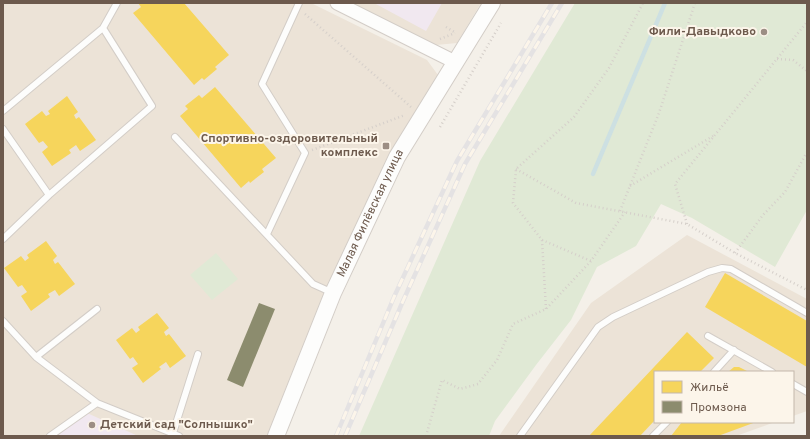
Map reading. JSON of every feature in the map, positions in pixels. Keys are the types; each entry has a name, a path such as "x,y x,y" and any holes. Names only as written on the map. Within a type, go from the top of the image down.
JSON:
{"street":[{"name":"Малая Филёвская улица","path":"276,436 333,292 397,157 440,85 492,3"},
{"path":"344,5 455,62"}],"lane":[{"path":"3,111 103,28 117,3"},
{"path":"266,234 305,153 262,84 298,5"},
{"path":"3,239 49,195 152,106 103,28"},
{"path":"3,129 49,195"},
{"path":"175,137 313,284 333,292"},
{"path":"520,436 598,327 613,317 708,272 715,269 731,269 807,313"},
{"path":"36,357 98,309"},
{"path":"3,322 36,357 97,403 179,436"},
{"path":"708,336 770,371"},
{"path":"715,371 734,350"},
{"path":"173,433 198,354"},
{"path":"794,385 807,392"},
{"path":"50,436 97,403"},
{"path":"654,436 666,423"}],"path":[{"path":"591,261 542,240 513,203 516,169 574,117 609,68 643,3"},
{"path":"620,211 659,113 695,3"},
{"path":"298,5 412,107"},
{"path":"687,224 675,184 807,22"},
{"path":"440,127 502,23"},
{"path":"446,27 456,32"},
{"path":"776,59 793,60 807,71"},
{"path":"305,153 407,114"},
{"path":"630,186 715,134"},
{"path":"735,253 763,215 784,192 807,152"},
{"path":"516,169 576,203 687,224 735,253 807,290"},
{"path":"426,436 442,380 460,389 478,384 497,360 513,324 546,309 591,261 625,212"},
{"path":"542,240 546,309"}],"shaded area":[{"path":"3,3 311,3 427,60 438,75 327,289 268,436 3,436"},
{"path":"350,3 481,3 457,43 436,45"},
{"path":"374,3 442,3 426,31"},
{"path":"687,235 807,299 807,411 794,416 794,371 654,371 654,423 772,423 736,436 499,436 591,303"},
{"name":"Детский сад \"Солнышко\"","path":"87,413 138,436 56,436"}],"green space":[{"path":"575,3 807,3 807,210 775,267 692,218 661,204 636,246 597,267 571,320 495,421 489,436 359,436 480,161"},
{"path":"216,253 238,279 212,300 190,275"}],"building: Жильё":[{"path":"138,3 184,3 229,55 215,67 217,69 204,80 202,78 194,85 133,13 141,7"},
{"path":"215,87 276,158 262,169 264,172 241,188 180,116 188,109 185,106 199,95 202,98"},
{"path":"67,96 78,112 74,115 76,119 79,117 96,140 80,151 76,145 69,150 71,153 52,166 42,152 48,147 43,141 39,143 25,124 42,111 46,116 50,114 48,111"},
{"path":"46,241 57,256 53,260 55,264 58,262 75,284 59,296 55,290 48,294 50,297 31,311 21,296 27,292 22,285 18,287 4,268 21,256 25,261 29,258 27,255"},
{"path":"725,273 807,321 807,367 705,307"},
{"path":"157,313 169,328 164,332 166,336 169,334 186,356 170,368 166,362 159,367 161,369 143,383 132,368 138,364 133,357 130,359 116,340 132,328 136,333 140,330 138,327"},
{"path":"687,332 714,358 701,371 654,371 654,421 640,436 589,436"},
{"path":"734,367 739,367 747,371 729,371"},
{"path":"681,423 753,423 718,436 671,436"}],"building: Промзона":[{"path":"259,303 275,309 243,387 227,380"}],"waterway":[{"path":"593,174 665,3"}],"railway":[{"path":"336,436 394,297 457,161 552,3"},
{"path":"345,436 403,301 465,164 562,3"}],"place":[{"name":"Фили-Давыдково","path":"764,32"},
{"name":"Спортивно-оздоровительный комплекс","path":"386,146"},
{"name":"Детский сад \"Солнышко\"","path":"92,425"}]}
